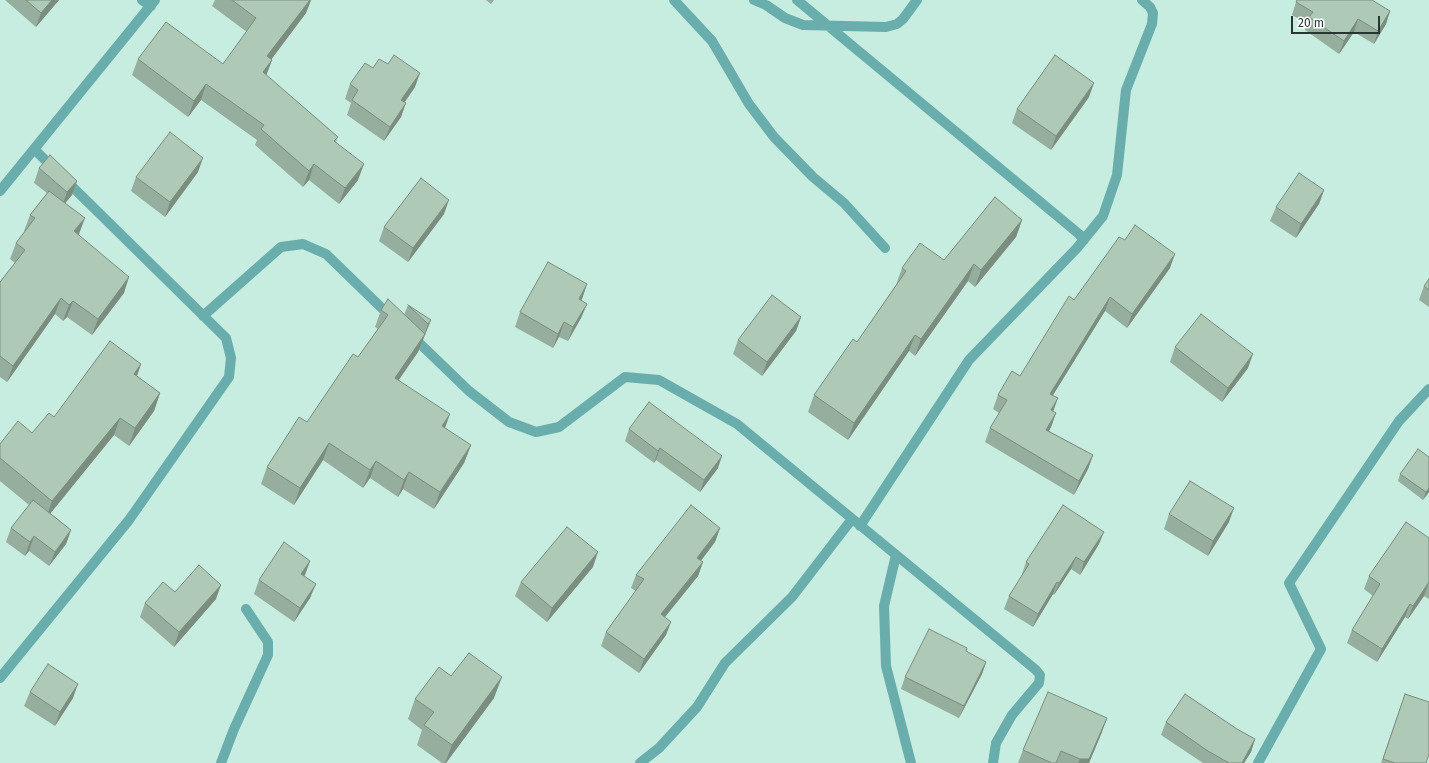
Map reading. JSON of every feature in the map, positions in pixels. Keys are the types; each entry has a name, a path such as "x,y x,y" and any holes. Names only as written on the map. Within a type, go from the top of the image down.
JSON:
{"street":[{"path":"0,190 153,3 142,0"},
{"path":"674,0 712,41 748,104 774,137 812,177 844,202 885,248"},
{"path":"754,0 766,5 784,18 804,25 886,27 897,24 903,19 917,0"},
{"path":"797,0 1084,240"},
{"path":"860,526 969,360 1084,240 1103,216 1117,175 1126,90 1152,24 1153,13 1150,7 1142,0"},
{"path":"0,678 129,520 229,377 231,358 226,338 34,149"},
{"path":"203,316 281,247 303,244 326,254 469,391 509,422 536,432 559,427 625,377 659,380 737,424 1036,670 1040,675 1039,683 1012,715 996,743 993,763"},
{"path":"1258,763 1321,649 1289,583 1399,421 1429,389"},
{"path":"640,763 659,748 697,707 725,663 792,597 852,519"},
{"path":"896,555 884,606 886,666 911,763"},
{"path":"222,763 234,729 268,655 268,642 246,609"}],"building":[{"path":"26,0 52,0 41,13"},
{"path":"232,0 310,0 267,56 272,60 263,72 338,137 334,141 364,164 345,188 314,164 309,171 261,129 264,125 206,84 194,101 138,59 166,22 223,64 256,18"},
{"path":"1297,0 1372,0 1390,11 1378,31 1358,19 1344,41 1309,17 1313,12 1296,2"},
{"path":"394,55 420,73 401,100 406,103 390,127 352,100 358,90 350,84 365,63 373,68 379,59 388,64"},
{"path":"1055,55 1094,83 1056,136 1017,109"},
{"path":"170,132 203,158 170,202 136,177"},
{"path":"50,155 77,181 67,192 39,168"},
{"path":"1299,173 1324,190 1301,224 1276,207"},
{"path":"421,178 449,200 413,248 384,227"},
{"path":"49,191 85,218 74,231 129,277 98,319 73,301 69,305 61,298 13,366 0,356 0,282 25,250 16,243 35,218 30,215"},
{"path":"995,197 1022,220 981,270 974,264 921,339 915,335 854,423 814,395 853,339 857,342 906,271 902,268 920,243 944,260"},
{"path":"1135,225 1175,254 1132,314 1110,297 1050,394 1058,398 1051,410 1056,413 1046,430 1093,455 1079,481 990,428 1007,400 998,395 1012,371 1020,376 1069,296 1074,300 1119,237 1125,240"},
{"path":"548,262 587,284 579,299 587,304 573,327 564,322 558,334 520,312"},
{"path":"1429,279 1429,290 1424,286"},
{"path":"772,295 801,317 767,362 738,340"},
{"path":"388,299 425,334 395,378 450,414 442,426 471,445 440,492 409,472 404,480 376,461 370,470 329,443 300,488 267,467 299,417 307,422 353,354 358,357 388,315 381,310"},
{"path":"408,305 431,320 428,324"},
{"path":"1201,314 1253,354 1228,388 1175,347"},
{"path":"110,341 141,364 134,374 160,393 135,428 120,418 52,501 0,458 0,444 18,421 32,433 49,413 54,417"},
{"path":"649,402 722,456 704,480 660,448 658,451 629,429"},
{"path":"1418,449 1429,457 1429,488 1426,492 1400,474"},
{"path":"1190,481 1234,508 1213,541 1169,514"},
{"path":"33,500 71,530 55,552 34,536 30,542 11,528"},
{"path":"691,505 720,528 697,558 703,562 661,614 671,622 644,659 606,632 644,579 636,575"},
{"path":"1063,505 1104,532 1084,562 1076,557 1059,583 1057,582 1038,614 1009,596 1029,564 1026,562"},
{"path":"1406,522 1429,538 1429,582 1413,606 1410,604 1382,649 1352,630 1380,584 1369,576"},
{"path":"567,527 598,552 552,608 521,582"},
{"path":"284,542 310,561 301,574 316,584 300,608 259,580"},
{"path":"199,565 221,585 179,632 145,603 163,582 175,592"},
{"path":"929,629 967,648 966,651 986,662 964,706 905,677"},
{"path":"469,653 502,677 452,745 424,725 434,712 415,699 439,667 451,676"},
{"path":"48,664 78,684 60,712 30,692"},
{"path":"1048,692 1107,718 1089,759 1080,759 1061,751 1056,763 1052,763 1023,750"},
{"path":"1185,694 1237,729 1255,739 1242,763 1229,763 1208,751 1166,722"},
{"path":"1405,694 1429,702 1429,754 1426,763 1395,763 1383,759"}]}
